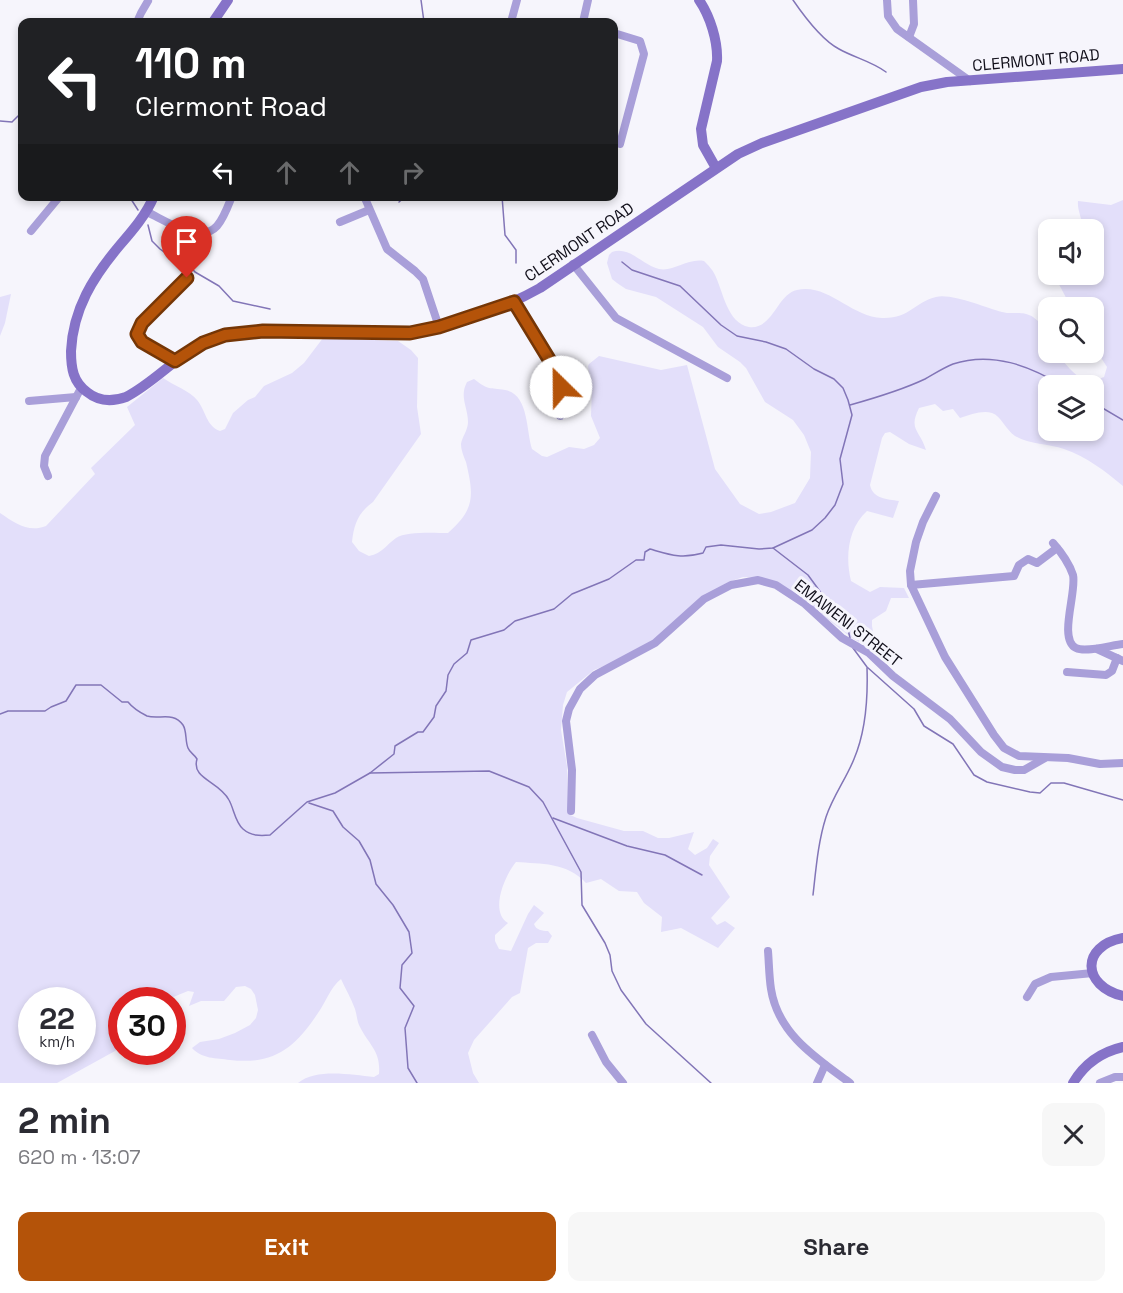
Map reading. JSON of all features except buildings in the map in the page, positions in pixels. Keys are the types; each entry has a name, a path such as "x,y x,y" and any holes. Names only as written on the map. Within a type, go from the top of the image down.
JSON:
{"street":[{"path":"216,18 228,0"},
{"path":"512,18 517,0"},
{"path":"584,18 588,0"},
{"path":"699,0 706,12 718,52 701,129 703,146 716,168"},
{"path":"887,0 888,16 897,29 970,81"},
{"path":"909,37 914,20 913,0"},
{"path":"139,18 148,1"},
{"path":"618,34 640,41 644,54 620,144"},
{"name":"CLERMONT ROAD","path":"79,393 102,399 121,399 131,395 175,361 203,343 233,334 263,331 394,334 439,327 514,302 540,288 716,168 762,143 933,84 1123,69"},
{"path":"32,231 56,201"},
{"path":"48,476 44,466 45,456 79,393 72,367 73,333 77,313 94,277 147,212 152,201"},
{"path":"147,212 192,232 203,234 219,225 230,201"},
{"path":"366,201 387,249 423,279 439,327"},
{"path":"340,222 369,210"},
{"path":"573,264 616,318 727,378"},
{"path":"175,361 142,342 137,334 142,323 187,278"},
{"path":"514,302 558,374 561,387 560,416"},
{"path":"28,401 79,393"},
{"path":"936,496 916,542 910,571 911,585 945,657 994,735 1011,752 1019,756 1068,758 1100,764 1123,763"},
{"path":"911,585 1014,576 1021,562 1028,559 1037,563 1055,545 1063,555 1073,577 1068,632 1071,643 1078,649 1123,644"},
{"name":"EMAWENI STREET","path":"571,811 572,770 566,721 569,709 580,689 595,675 655,644 704,599 739,582 758,580 769,582 805,603 846,641 858,646 874,658 893,676 950,719 981,752 1002,767 1024,770 1046,758"},
{"path":"1067,672 1106,675 1112,670 1120,659 1095,648"},
{"path":"1123,938 1105,943 1092,961 1093,973 1103,988 1123,996"},
{"path":"768,951 771,989 782,1019 794,1039 850,1083"},
{"path":"1027,998 1035,984 1051,977 1093,973"},
{"path":"592,1035 606,1062 623,1083"},
{"path":"1073,1083 1091,1061 1123,1047"},
{"path":"817,1083 825,1065"},
{"path":"1100,1083 1115,1077 1123,1077"}],"shaded area":[{"path":"1123,200 1123,486 1095,465 1072,452 1026,441 1015,436 992,413 980,412 960,418 953,409 943,411 935,404 919,408 915,426 926,450 909,444 890,432 885,433 870,485 877,496 899,501 893,518 867,511 852,534 848,553 851,581 870,592 880,587 904,588 909,598 891,598 886,611 872,620 877,652 852,638 791,591 764,578 743,577 705,594 672,626 646,645 622,659 594,670 567,692 563,705 561,730 567,766 568,814 624,831 643,831 658,838 669,838 694,832 688,849 695,855 707,848 713,839 719,843 710,856 709,865 730,897 711,918 717,925 725,921 735,928 718,948 681,928 661,932 662,917 644,903 637,892 619,891 601,879 586,883 571,871 553,865 516,862 507,875 499,902 502,918 508,923 495,935 495,941 499,949 511,951 534,905 544,913 534,924 535,926 540,930 548,931 552,936 548,943 536,943 528,948 520,993 512,997 474,1040 468,1053 473,1073 479,1083 298,1083 306,1078 324,1074 374,1077 379,1074 376,1054 359,1025 356,1011 341,979 301,1036 292,1045 271,1057 245,1061 210,1057 192,1048 200,1042 219,1039 235,1033 250,1025 256,1018 258,1010 255,995 245,986 236,987 224,1001 201,1001 189,1006 194,992 186,992 186,987 108,987 108,1055 96,1061 96,987 18,987 18,1065 90,1065 57,1083 0,1083 0,513 27,528 46,526 95,474 91,468 135,425 127,407 163,378 194,397 212,426 220,431 225,429 233,413 255,397 264,386 292,373 304,363 323,338 398,341 418,358 417,407 421,434 373,502 358,519 352,542 359,551 369,556 381,551 396,538 407,534 448,533 468,509 471,493 461,444 468,425 464,397 467,382 474,379 486,387 513,393 523,406 532,449 547,457 569,447 584,449 594,445 600,438 591,416 592,388 588,366 599,356 661,370 687,365 715,469 740,504 759,514 795,503 810,478 811,452 804,435 793,420 765,402 746,368 718,347 703,327 656,297 626,289 612,279 607,263 609,255 618,251 630,254 659,269 670,269 692,261 704,261 714,273 731,313 742,324 749,327 764,323 790,293 808,289 819,291 860,312 882,318 899,316 929,299 943,296 1006,313 1033,317 1038,322 1038,363 1065,363 1076,375 1038,375 1038,441 1104,441 1104,377 1107,367 1104,362 1104,297 1066,297 1059,285 1104,285 1104,219 1081,219 1078,201 1111,205"},
{"path":"11,294 5,323 0,336 0,297"}],"waterway":[{"path":"421,0 423,18"},
{"path":"793,0 826,40 886,72"},
{"path":"0,121 12,122 18,116"},
{"path":"132,201 138,210"},
{"path":"502,201 505,235 516,250 516,263"},
{"path":"148,225 152,241 160,249 171,257 186,262 195,272 219,286 233,301 270,309"},
{"path":"0,714 8,711 45,711 66,701 76,685 101,685 122,702 128,702 147,716 175,718 184,727 188,748 197,759 198,771 225,794 240,826 252,834 270,835 307,802 335,793 370,773 394,754 395,746 418,732 423,732 434,717 436,706 446,691 448,675 454,664 467,653 471,640 504,630 515,621 554,609 572,594 609,579 636,560 644,560 645,552 650,549 682,556 703,553 706,547 721,545 759,549 773,548 812,530 835,505 843,484 840,459 852,415 843,388 834,379 814,369 786,349 737,336 721,325 680,286 632,270 622,262"},
{"path":"850,405 907,387 953,364 968,360 996,360 1024,367 1043,375"},
{"path":"1104,409 1123,420"},
{"path":"773,548 808,575 827,601 840,612 846,621 850,638"},
{"path":"853,648 867,667 914,709 924,726 953,744 974,775 987,782 1030,792 1040,793 1051,783 1064,783 1123,800"},
{"path":"813,895 823,826 832,802 851,766 864,726 867,668"},
{"path":"370,773 489,771 529,787 543,802 581,872 582,905 605,943 610,955 612,971 621,990 646,1024 711,1083"},
{"path":"309,803 333,811 343,827 359,841 370,860 376,884 393,905 409,932 412,953 402,965 400,988 414,1006 405,1028 408,1068 417,1083"},
{"path":"553,818 627,846 665,855 702,875"}],"route":[{"path":"187,278 142,323 137,334 142,342 175,361 203,343 225,335 263,331 410,333 439,327 514,302 558,374 561,387"}]}
